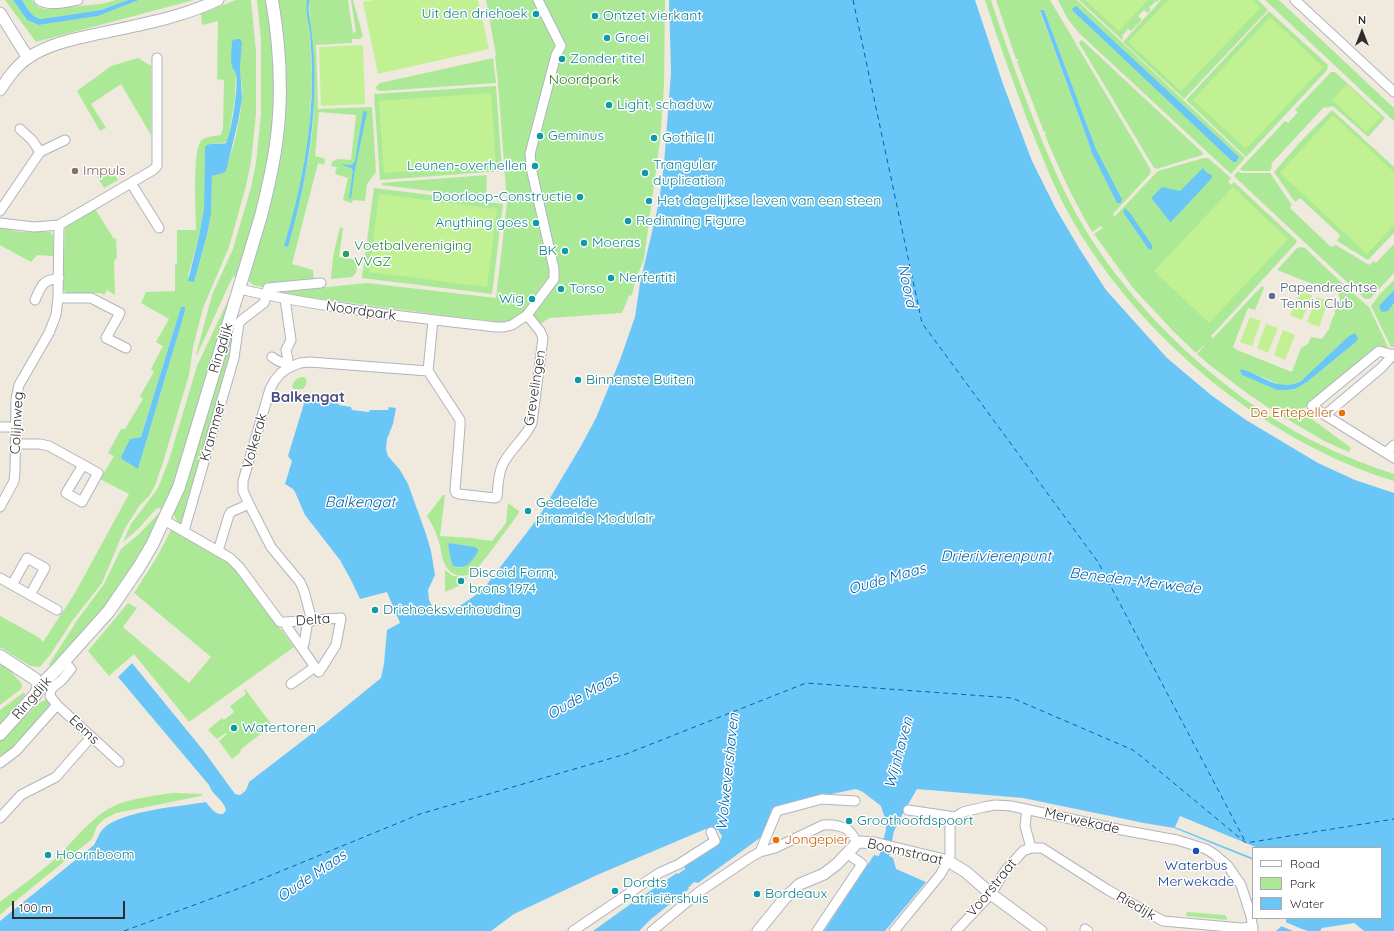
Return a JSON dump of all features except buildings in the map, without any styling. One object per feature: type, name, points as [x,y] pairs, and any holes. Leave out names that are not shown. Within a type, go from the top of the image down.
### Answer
[{"type":"main road","name":"Ringdijk","points":[[0,734],[35,695],[40,686],[64,662],[109,610],[123,591],[139,568],[179,487],[267,193],[276,143],[280,94],[278,52],[272,0]]},
{"type":"main road","points":[[0,656],[35,679],[40,686]]},
{"type":"street","points":[[40,0],[41,2],[48,3],[78,0]]},
{"type":"street","points":[[0,90],[14,70],[28,58],[44,49],[72,40],[167,18],[194,10],[218,0]]},
{"type":"street","name":"Noordpark","points":[[239,289],[285,299],[334,307],[495,327],[512,325],[527,315],[554,279],[554,269],[532,172],[530,154],[556,55],[562,46],[538,0]]},
{"type":"street","points":[[1295,0],[1394,92]]},
{"type":"street","points":[[0,13],[28,58]]},
{"type":"street","points":[[0,223],[34,227],[58,225],[153,170],[157,166],[157,58]]},
{"type":"street","points":[[20,129],[32,140],[40,152]]},
{"type":"street","points":[[0,211],[40,152],[65,140]]},
{"type":"street","points":[[131,183],[159,228]]},
{"type":"street","name":"Colijnweg","points":[[0,507],[14,481],[16,399],[20,385],[50,333],[56,315],[59,278],[58,225]]},
{"type":"street","points":[[34,300],[44,282],[49,279],[59,278]]},
{"type":"street","points":[[266,295],[268,288],[321,283]]},
{"type":"street","name":"Krammer","points":[[184,531],[234,358],[239,323],[264,303],[266,295]]},
{"type":"street","points":[[58,298],[91,298],[120,314],[106,338],[126,348]]},
{"type":"street","points":[[272,357],[279,363],[286,363],[288,360],[286,350],[291,340],[285,299]]},
{"type":"street","name":"Grevelingen","points":[[428,370],[460,420],[454,490],[459,494],[497,497],[500,471],[503,464],[526,434],[532,423],[543,338],[540,331],[527,315]]},
{"type":"street","points":[[428,370],[433,320]]},
{"type":"street","points":[[1394,355],[1378,351],[1312,406],[1390,456],[1394,445]]},
{"type":"street","points":[[1325,415],[1381,368],[1394,355]]},
{"type":"street","name":"Volkerak","points":[[309,623],[304,591],[300,582],[273,549],[243,491],[243,481],[270,389],[280,373],[293,365],[310,362],[428,370]]},
{"type":"street","points":[[0,427],[15,427]]},
{"type":"street","points":[[16,444],[40,444],[49,446],[83,465]]},
{"type":"street","points":[[218,551],[229,515],[231,512],[249,504]]},
{"type":"street","points":[[164,520],[230,558],[240,568],[280,622],[286,622],[287,627],[315,667]]},
{"type":"street","points":[[12,585],[27,558],[39,564],[44,568],[30,595]]},
{"type":"street","points":[[0,578],[57,610]]},
{"type":"street","name":"Delta","points":[[286,622],[309,623],[341,618],[336,645],[319,672],[315,667],[291,684]]},
{"type":"street","points":[[301,647],[304,644],[309,623]]},
{"type":"street","name":"Ringdijk","points":[[50,696],[51,689],[62,680],[71,669],[64,662]]},
{"type":"street","name":"Eems","points":[[50,696],[57,705],[119,762]]},
{"type":"street","points":[[0,763],[16,751],[57,705]]},
{"type":"street","points":[[0,818],[21,794],[56,777],[91,737]]},
{"type":"street","points":[[760,852],[777,811],[822,799],[855,801]]},
{"type":"street","name":"Merwekade","points":[[955,817],[968,810],[995,805],[1027,809],[1122,830],[1177,840],[1206,849],[1228,866],[1241,885],[1251,916],[1253,929]]},
{"type":"street","points":[[1027,809],[1025,826],[1030,846]]},
{"type":"street","points":[[894,931],[940,875],[948,861],[950,856],[950,825],[955,817],[908,810]]},
{"type":"street","points":[[652,931],[699,892],[760,852],[775,848],[827,824],[847,829],[851,832],[857,843],[837,864],[824,874],[800,884],[785,898],[758,931]]},
{"type":"street","points":[[573,931],[659,873],[679,864],[715,842],[711,832]]},
{"type":"street","name":"Boomstraat","points":[[857,843],[867,842],[948,861],[966,872],[991,894],[1041,931]]},
{"type":"street","name":"Voorstraat","points":[[956,931],[991,894],[1005,871],[1023,851],[1030,846]]},
{"type":"street","name":"Riedijk","points":[[1030,846],[1042,848],[1108,890],[1163,921],[1253,929]]},
{"type":"street","points":[[817,931],[862,864],[847,853]]},
{"type":"green space","points":[[5,0],[13,0],[27,20],[39,25],[98,16],[139,0],[194,0],[36,42]]},
{"type":"green space","points":[[22,0],[32,0],[39,7],[49,9],[101,4],[116,0],[128,0],[101,10],[41,19],[32,14]]},
{"type":"green space","points":[[236,0],[251,0],[256,52],[256,114],[251,162],[246,186],[229,247],[203,308],[193,347],[189,375],[155,486],[125,528],[102,583],[73,620],[50,655],[40,667],[30,666],[0,647],[0,616],[40,638],[43,642],[75,593],[129,494],[100,479],[114,456],[108,453],[121,429],[125,429],[143,399],[140,396],[154,372],[151,369],[163,346],[156,342],[169,319],[141,303],[146,292],[175,291],[177,230],[196,230],[195,170],[198,147],[203,139],[221,135],[223,127],[224,80],[217,79],[218,21],[202,25],[201,14]],"holes":[[[242,43],[240,57],[242,99],[238,127],[227,166],[223,173],[212,176],[211,214],[207,235],[194,282],[188,276],[199,236],[204,208],[205,149],[213,143],[221,144],[228,141],[235,98],[236,74],[232,67]],[[181,307],[185,307],[185,311],[138,469],[130,439],[141,437]]]},
{"type":"green space","points":[[257,0],[268,0],[274,57],[276,102],[266,173],[238,277],[235,276],[232,278],[196,355],[212,295],[233,249],[251,187],[256,163],[261,114],[261,40]]},
{"type":"green space","points":[[278,0],[307,0],[312,76],[306,159],[296,208],[285,246],[287,247],[304,183],[312,134],[314,78],[313,46],[309,9],[310,0],[348,0],[353,33],[356,32],[351,0],[353,0],[363,36],[360,39],[352,39],[352,43],[316,45],[318,109],[372,107],[376,172],[367,184],[365,201],[353,200],[352,203],[343,200],[348,178],[335,174],[337,167],[331,166],[332,162],[337,159],[351,160],[356,115],[319,112],[315,156],[325,160],[324,165],[318,163],[292,264],[313,270],[314,280],[277,283],[262,287],[253,285],[245,279],[276,175],[283,56]]},
{"type":"green space","points":[[373,0],[478,0],[489,49],[378,74],[363,2]]},
{"type":"green space","name":"Noordpark","points":[[486,0],[665,0],[664,86],[660,140],[644,259],[635,282],[632,295],[629,296],[622,313],[549,318],[539,325],[534,320],[494,324],[494,322],[298,296],[278,292],[367,283],[496,298],[507,203],[496,55]]},
{"type":"green space","points":[[985,0],[991,0],[1028,105],[1059,180],[1082,224],[1103,256],[1127,288],[1154,319],[1183,348],[1246,400],[1279,422],[1313,441],[1353,459],[1394,474],[1394,481],[1344,462],[1295,438],[1248,409],[1204,375],[1163,337],[1125,296],[1093,252],[1060,197],[1028,122]]},
{"type":"green space","points":[[996,0],[1050,0],[1151,170],[1150,174],[1113,214],[1114,217],[1158,171],[1208,158],[1231,178],[1228,181],[1231,185],[1234,182],[1296,240],[1297,242],[1211,336],[1212,338],[1262,286],[1264,288],[1255,310],[1248,308],[1233,347],[1237,350],[1292,372],[1301,348],[1308,344],[1311,337],[1322,339],[1329,329],[1335,314],[1335,308],[1338,306],[1340,298],[1338,293],[1347,288],[1369,307],[1388,347],[1376,349],[1301,411],[1351,448],[1349,452],[1324,441],[1272,410],[1211,366],[1197,354],[1205,345],[1196,353],[1133,288],[1094,234],[1103,228],[1101,226],[1092,232],[1073,197],[1045,135],[1045,131],[1044,132],[1017,62],[1018,59],[1016,59]],"holes":[[[1043,9],[1096,149],[1122,199],[1121,203],[1091,151],[1040,11]],[[1356,342],[1307,382],[1295,389],[1277,390],[1242,375],[1242,369],[1281,385],[1294,385]]]},
{"type":"green space","points":[[1058,0],[1077,0],[1245,158],[1231,174],[1079,33],[1067,18]]},
{"type":"green space","points":[[1079,0],[1159,0],[1149,8],[1151,9],[1148,13],[1144,10],[1138,16],[1142,20],[1131,31],[1128,29],[1122,36],[1122,40]]},
{"type":"green space","points":[[1085,0],[1148,0],[1119,31]]},
{"type":"green space","points":[[1161,0],[1258,0],[1268,10],[1184,99],[1123,42]]},
{"type":"green space","points":[[1168,0],[1252,0],[1260,8],[1181,91],[1128,42]]},
{"type":"green space","points":[[1265,0],[1279,0],[1394,108],[1394,121]]},
{"type":"green space","points":[[1269,11],[1328,65],[1327,70],[1246,157],[1186,100]]},
{"type":"green space","points":[[1270,17],[1323,67],[1246,149],[1193,100]]},
{"type":"green space","points":[[1082,40],[1203,153],[1202,155],[1157,169],[1154,168],[1079,43]]},
{"type":"green space","points":[[363,45],[365,104],[321,106],[319,47]]},
{"type":"green space","points":[[138,58],[151,66],[151,135],[121,84],[91,104],[106,128],[100,131],[77,91],[111,66]]},
{"type":"green space","points":[[493,58],[496,83],[381,91],[377,90],[376,87],[380,83]]},
{"type":"green space","points":[[1331,72],[1335,72],[1385,118],[1368,137],[1333,106],[1326,108],[1324,107],[1271,164],[1272,166],[1270,171],[1242,171],[1240,169],[1285,121],[1288,123],[1298,112],[1295,110]]},
{"type":"green space","points":[[1347,84],[1381,117],[1366,132],[1332,100]]},
{"type":"green space","points":[[496,86],[502,171],[380,180],[374,94]]},
{"type":"green space","points":[[491,93],[496,165],[384,173],[379,101]]},
{"type":"green space","points":[[1332,110],[1394,167],[1394,233],[1368,260],[1337,241],[1340,235],[1300,198],[1295,202],[1274,172],[1302,140]]},
{"type":"green space","points":[[1333,115],[1394,172],[1394,225],[1367,254],[1280,173]]},
{"type":"green space","points":[[111,168],[118,180],[104,188],[97,176]]},
{"type":"green space","points":[[1238,171],[1241,173],[1270,173],[1292,205],[1290,208],[1331,247],[1336,245],[1369,265],[1374,261],[1376,263],[1394,244],[1394,273],[1370,299],[1365,299],[1234,176]]},
{"type":"green space","points":[[487,175],[486,198],[382,185],[381,183]]},
{"type":"green space","points":[[1233,187],[1288,239],[1209,323],[1154,271]]},
{"type":"green space","points":[[374,188],[503,204],[492,294],[362,278]]},
{"type":"green space","points":[[379,194],[497,209],[487,287],[369,272]]},
{"type":"green space","points":[[95,209],[114,239],[116,238],[117,258],[114,261],[115,295],[107,290],[104,295],[101,293],[66,293],[63,289],[65,228]]},
{"type":"green space","points":[[340,227],[343,228],[339,257],[358,260],[356,273],[352,277],[331,279],[333,257]]},
{"type":"green space","points":[[0,228],[21,232],[50,232],[53,236],[53,256],[37,255],[31,262],[0,245]]},
{"type":"green space","points":[[1300,247],[1305,248],[1345,286],[1333,292],[1277,270],[1296,249]]},
{"type":"green space","points":[[1394,280],[1394,290],[1379,308],[1391,307],[1394,303],[1394,347],[1391,347],[1371,306],[1379,295]]},
{"type":"green space","points":[[1300,291],[1312,295],[1302,320],[1290,315]]},
{"type":"green space","points":[[231,294],[192,429],[165,509],[156,509],[138,529],[123,542],[131,524],[158,488],[169,460],[197,366]]},
{"type":"green space","points":[[1317,297],[1328,301],[1319,327],[1307,322]]},
{"type":"green space","points":[[238,310],[231,362],[181,526],[172,513],[180,498],[200,439]]},
{"type":"green space","points":[[1250,317],[1261,321],[1252,346],[1240,342]]},
{"type":"green space","points":[[1266,324],[1278,328],[1268,353],[1257,348]]},
{"type":"green space","points":[[1283,330],[1295,335],[1285,360],[1274,355]]},
{"type":"green space","points":[[304,377],[306,383],[303,389],[294,389],[292,387],[296,379]]},
{"type":"green space","points":[[443,495],[445,495],[440,536],[492,541],[506,523],[508,503],[519,511],[474,572],[463,576],[456,575],[447,568],[436,533],[427,516]],"holes":[[[448,544],[468,546],[478,549],[460,568],[453,566]]]},
{"type":"green space","points":[[160,512],[163,513],[139,558],[110,601],[56,664],[54,663],[50,667],[49,664],[78,619],[104,584],[121,549],[139,534]]},
{"type":"green space","points":[[172,528],[230,562],[294,647],[189,722],[134,654],[109,676],[88,651],[128,603],[137,608],[123,627],[189,683],[211,657],[134,593],[157,557]]},
{"type":"green space","points":[[445,570],[453,576],[467,579],[461,585],[445,592]]},
{"type":"green space","points":[[0,663],[7,667],[22,684],[21,689],[0,705]]},
{"type":"green space","points":[[245,689],[272,725],[240,750],[241,752],[232,759],[219,741],[227,734],[226,733],[217,739],[208,730],[222,718],[224,720],[234,712],[230,706],[246,694]]},
{"type":"green space","points":[[25,693],[25,695],[0,725],[0,710]]},
{"type":"green space","points":[[47,699],[49,701],[49,706],[7,754],[0,757],[0,741],[39,703]]},
{"type":"green space","points":[[173,793],[203,794],[201,796],[116,813],[104,819],[97,826],[92,839],[0,915],[0,902],[55,859],[90,823],[106,811],[114,806],[128,801]]},
{"type":"green space","points":[[1187,912],[1225,915],[1227,920],[1186,916]]},
{"type":"water","points":[[13,0],[22,0],[32,14],[41,19],[101,10],[128,0],[139,0],[98,16],[39,25],[27,20]]},
{"type":"water","points":[[307,0],[310,0],[309,12],[314,57],[314,106],[305,176],[288,247],[284,246],[296,204],[308,141],[310,119],[312,65],[310,33],[306,8]]},
{"type":"water","points":[[669,0],[975,0],[1003,84],[1032,161],[1056,209],[1106,290],[1167,358],[1211,395],[1246,420],[1318,463],[1355,480],[1394,493],[1394,931],[1364,931],[1354,923],[1322,928],[1320,931],[1276,931],[1286,922],[1286,919],[1382,919],[1382,847],[1252,847],[1252,860],[1174,828],[1023,798],[917,789],[894,831],[889,856],[893,858],[896,869],[926,882],[885,931],[824,931],[874,855],[879,856],[886,830],[886,822],[881,806],[863,792],[856,789],[792,802],[773,808],[764,835],[698,883],[694,882],[688,888],[689,889],[651,919],[639,931],[593,931],[632,903],[677,873],[678,874],[685,869],[685,866],[720,841],[722,836],[718,830],[708,828],[597,875],[514,914],[491,931],[0,931],[0,921],[94,845],[103,829],[111,823],[152,810],[206,802],[213,811],[220,814],[223,814],[226,810],[223,803],[209,785],[118,677],[132,663],[203,750],[235,794],[240,795],[245,791],[249,782],[381,678],[384,664],[387,630],[400,623],[387,592],[360,599],[340,560],[305,515],[293,489],[285,484],[292,461],[288,456],[306,397],[337,401],[339,405],[351,407],[352,410],[369,412],[370,410],[388,410],[389,407],[396,408],[393,424],[387,439],[386,449],[388,456],[400,470],[408,484],[431,551],[435,575],[428,590],[429,600],[435,612],[448,611],[461,605],[484,588],[538,518],[581,446],[596,418],[620,360],[635,317],[640,283],[659,202],[664,164],[671,73]]},
{"type":"water","points":[[1076,6],[1239,157],[1236,162],[1233,162],[1074,12],[1072,9]]},
{"type":"water","points":[[1040,10],[1044,10],[1096,149],[1122,199],[1121,203],[1117,203],[1091,151]]},
{"type":"water","points":[[240,39],[242,43],[240,66],[242,99],[238,122],[226,171],[212,176],[211,214],[207,235],[194,282],[188,281],[204,208],[205,147],[210,144],[226,143],[232,120],[237,80],[236,74],[232,67],[231,54],[232,41]]},
{"type":"water","points":[[363,112],[367,112],[351,198],[349,199],[353,170],[340,164],[352,165],[355,161]]},
{"type":"water","points":[[1203,168],[1207,173],[1212,175],[1212,178],[1170,222],[1152,197],[1162,187],[1180,191]]},
{"type":"water","points":[[1125,208],[1152,245],[1152,249],[1150,250],[1147,247],[1123,212]]},
{"type":"water","points":[[1394,290],[1394,303],[1388,311],[1382,312],[1379,306]]},
{"type":"water","points":[[181,307],[185,307],[185,311],[138,469],[121,457],[130,439],[141,437]]},
{"type":"water","points":[[1355,333],[1358,338],[1356,342],[1307,382],[1295,389],[1277,390],[1242,375],[1240,371],[1242,369],[1279,384],[1294,384],[1301,381],[1349,336]]},
{"type":"water","points":[[450,543],[475,547],[478,549],[478,552],[471,562],[465,566],[453,566],[448,544]]},
{"type":"pier","points":[[1180,816],[1256,847],[1252,847],[1252,858],[1175,827]]},
{"type":"pier","points":[[1283,921],[1308,931],[1293,931],[1281,926]]},
{"type":"ferry route","points":[[853,0],[922,323],[1098,562],[1246,843]]},
{"type":"ferry route","points":[[124,931],[240,888],[420,814],[626,754],[806,683],[1012,698],[1133,750],[1246,843],[1394,819]]},
{"type":"place","name":"Uit den driehoek","points":[[536,14]]},
{"type":"place","name":"Ontzet vierkant","points":[[595,16]]},
{"type":"place","name":"Groei","points":[[607,38]]},
{"type":"place","name":"Zonder titel","points":[[562,59]]},
{"type":"place","name":"Light, schaduw","points":[[609,105]]},
{"type":"place","name":"Geminus","points":[[540,136]]},
{"type":"place","name":"Gothic II","points":[[654,138]]},
{"type":"place","name":"Leunen-overhellen","points":[[535,166]]},
{"type":"place","name":"Impuls","points":[[75,171]]},
{"type":"place","name":"Trangular duplication","points":[[645,173]]},
{"type":"place","name":"Doorloop-Constructie","points":[[580,197]]},
{"type":"place","name":"Het dagelijkse leven van een steen","points":[[649,201]]},
{"type":"place","name":"Redinning Figure","points":[[628,221]]},
{"type":"place","name":"Anything goes","points":[[536,223]]},
{"type":"place","name":"Moeras","points":[[584,243]]},
{"type":"place","name":"BK","points":[[565,251]]},
{"type":"place","name":"Voetbalvereniging VVGZ","points":[[346,254]]},
{"type":"place","name":"Nerfertiti","points":[[611,278]]},
{"type":"place","name":"Torso","points":[[561,289]]},
{"type":"place","name":"Papendrechtse Tennis Club","points":[[1272,296]]},
{"type":"place","name":"Wig","points":[[532,299]]},
{"type":"place","name":"Binnenste Buiten","points":[[578,380]]},
{"type":"place","name":"De Ertepeller","points":[[1342,413]]},
{"type":"place","name":"Gedeelde piramide Modulair","points":[[528,511]]},
{"type":"place","name":"Discoid Form, brons 1974","points":[[461,581]]},
{"type":"place","name":"Driehoeksverhouding","points":[[375,610]]},
{"type":"place","name":"Watertoren","points":[[234,728]]},
{"type":"place","name":"Groothoofdspoort","points":[[849,821]]},
{"type":"place","name":"Jongepier","points":[[776,840]]},
{"type":"place","name":"Waterbus Merwekade","points":[[1196,851]]},
{"type":"place","name":"Hoornboom","points":[[48,855]]},
{"type":"place","name":"Dordts Patriciërshuis","points":[[615,891]]},
{"type":"place","name":"Bordeaux","points":[[757,894]]},
{"type":"district","name":"Balkengat","points":[[308,397]]},
{"type":"water label","name":"Noord","points":[[907,286]]},
{"type":"water label","name":"Drierivierenpunt","points":[[996,556]]},
{"type":"water label","name":"Oude Maas","points":[[887,579]]},
{"type":"water label","name":"Beneden-Merwede","points":[[1135,581]]},
{"type":"water label","name":"Oude Maas","points":[[583,696]]},
{"type":"water label","name":"Wijnhaven","points":[[899,753]]},
{"type":"water label","name":"Wolwevershaven","points":[[728,772]]},
{"type":"water label","name":"Oude Maas","points":[[312,876]]}]
